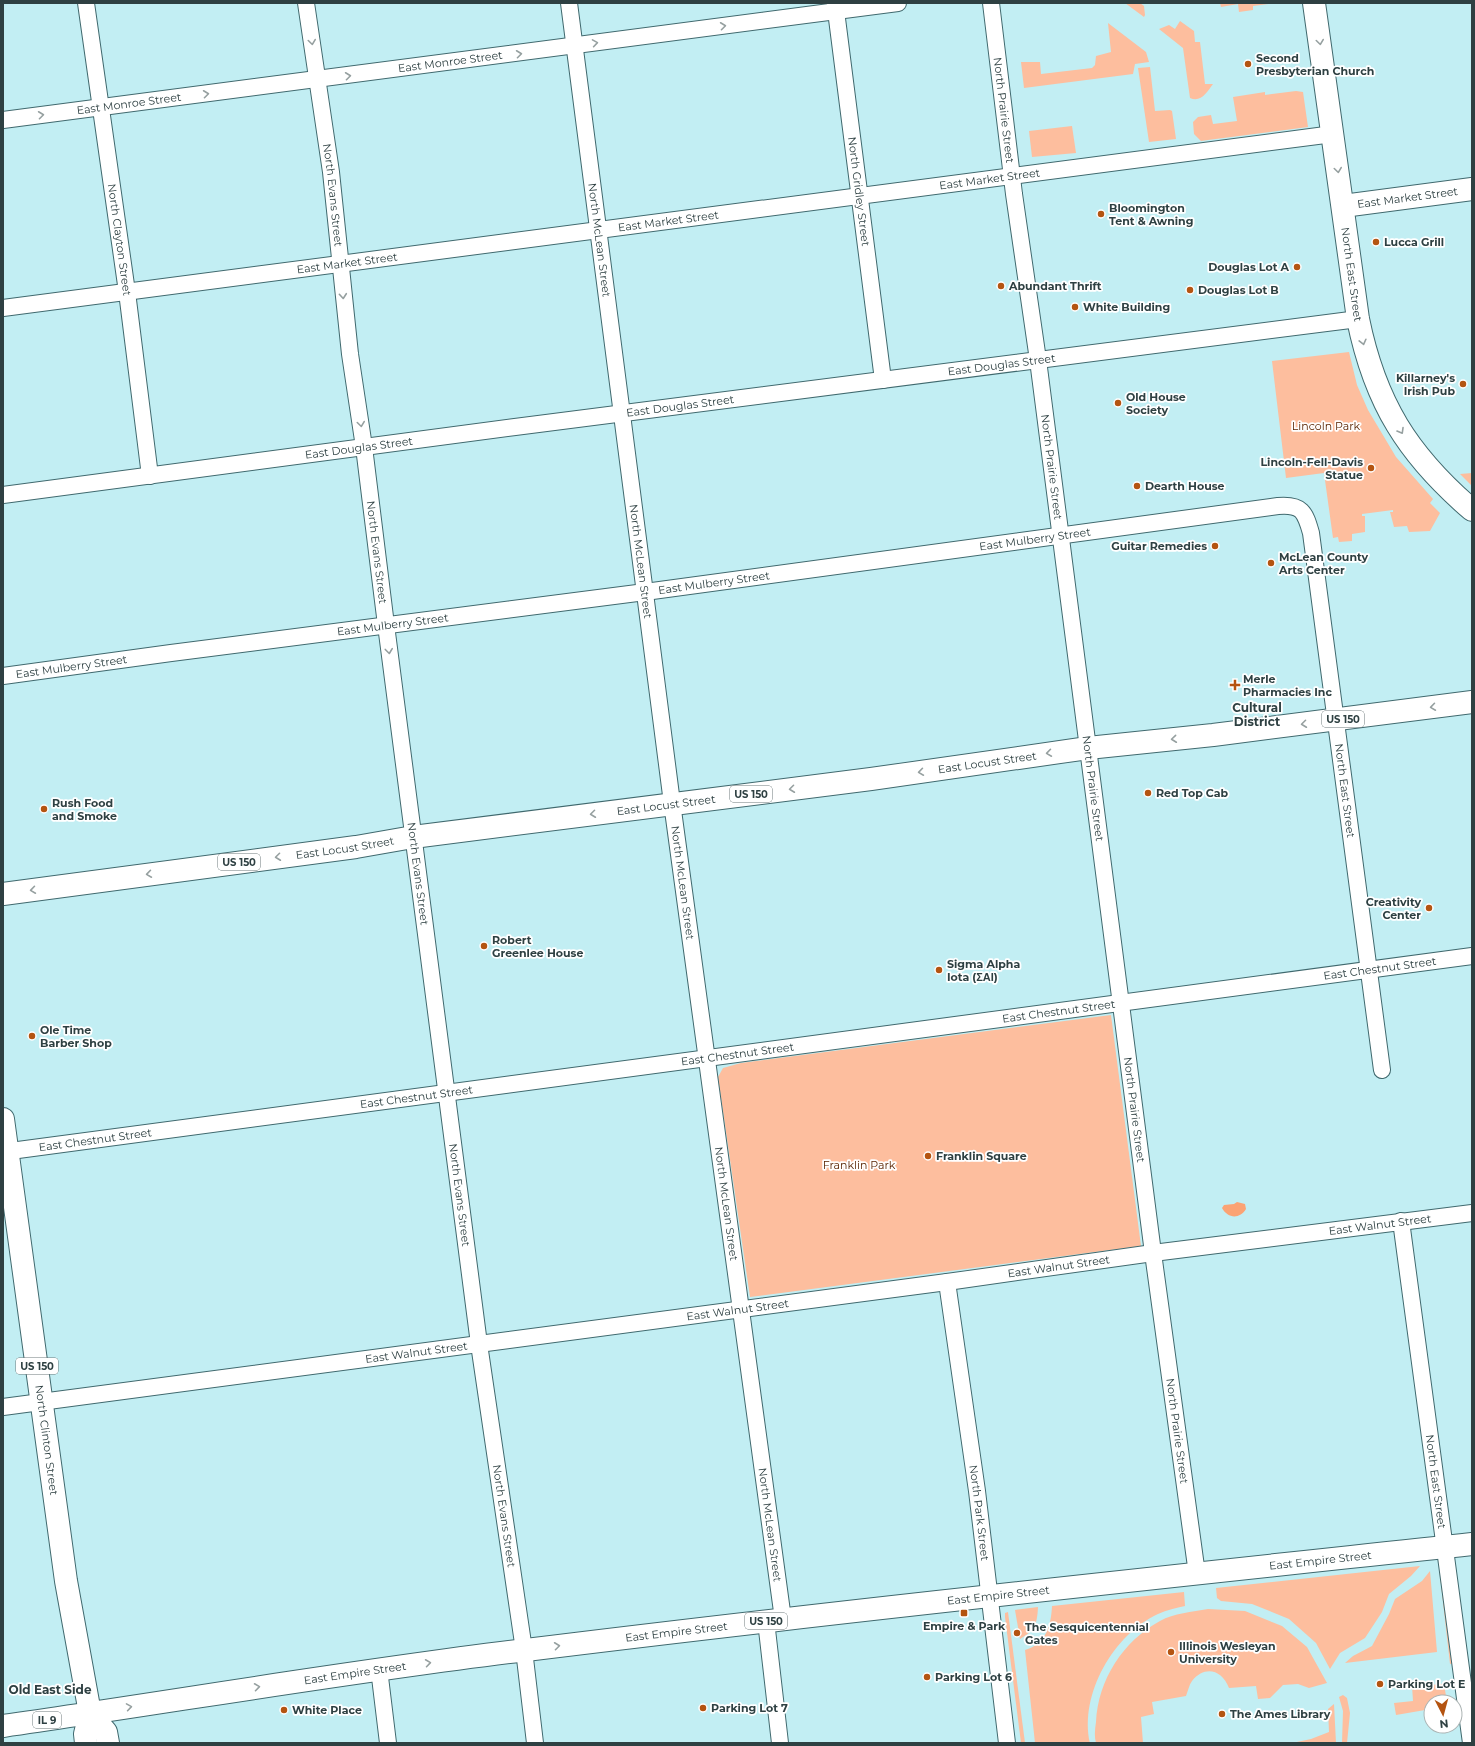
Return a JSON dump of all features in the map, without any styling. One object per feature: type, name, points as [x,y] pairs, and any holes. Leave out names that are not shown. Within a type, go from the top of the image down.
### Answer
[{"type":"main road","name":"North East Street","points":[[1314,3],[1358,319],[1369,365],[1388,412],[1405,440],[1427,467],[1472,510]]},
{"type":"main road","name":"East Market Street","points":[[1343,206],[1472,189]]},
{"type":"main road","name":"East Locust Street","points":[[3,894],[356,847],[413,837],[871,779],[1088,748],[1337,720],[1472,702]]},
{"type":"main road","name":"North Clinton Street","points":[[3,1119],[5,1151],[42,1402],[66,1581],[90,1713]]},
{"type":"main road","name":"East Empire Street","points":[[3,1726],[524,1650],[775,1620],[1472,1544]]},
{"type":"main road","points":[[86,1743],[85,1734],[90,1713]]},
{"type":"main road","points":[[90,1713],[106,1732],[108,1743]]},
{"type":"street","name":"North Clayton Street","points":[[86,3],[127,292],[150,476]]},
{"type":"street","name":"North Evans Street","points":[[306,3],[331,172],[349,346],[364,448],[479,1344],[524,1650],[535,1743]]},
{"type":"street","name":"North McLean Street","points":[[569,3],[672,803],[742,1310],[775,1620],[780,1743]]},
{"type":"street","name":"East Monroe Street","points":[[3,120],[574,47],[836,7],[898,3]]},
{"type":"street","name":"North Prairie Street","points":[[991,3],[1023,261],[1038,360],[1121,1003],[1197,1574]]},
{"type":"street","name":"North Gridley Street","points":[[836,7],[883,380]]},
{"type":"street","name":"East Market Street","points":[[3,308],[1333,134]]},
{"type":"street","name":"East Douglas Street","points":[[3,495],[1358,319]]},
{"type":"street","name":"East Mulberry Street","points":[[3,676],[646,592],[1278,506],[1296,507],[1304,512]]},
{"type":"street","name":"North East Street","points":[[1304,512],[1311,533],[1337,720],[1382,1070]]},
{"type":"street","name":"East Chestnut Street","points":[[5,1151],[1472,956]]},
{"type":"street","name":"East Walnut Street","points":[[3,1407],[742,1310],[1154,1253],[1472,1213]]},
{"type":"street","name":"North East Street","points":[[1401,1221],[1471,1743]]},
{"type":"street","name":"North Park Street","points":[[947,1282],[990,1596],[1008,1743]]},
{"type":"street","points":[[379,1670],[388,1743]]},
{"type":"green space","points":[[1125,3],[1140,3],[1144,6],[1144,17]]},
{"type":"green space","points":[[1220,3],[1275,3],[1253,6],[1253,10],[1239,12],[1238,4],[1221,7]]},
{"type":"green space","points":[[1180,21],[1194,31],[1195,42],[1200,42],[1205,84],[1213,84],[1201,98],[1197,99],[1190,98],[1183,48],[1159,29],[1169,25],[1175,29]]},
{"type":"green space","points":[[1108,23],[1146,52],[1149,62],[1135,64],[1133,74],[1024,88],[1021,62],[1040,62],[1041,74],[1092,68],[1095,65],[1096,56],[1111,52]]},
{"type":"green space","points":[[1150,67],[1155,111],[1172,111],[1176,139],[1149,142],[1138,68]]},
{"type":"green space","points":[[1296,91],[1303,92],[1308,127],[1201,141],[1194,134],[1193,122],[1198,117],[1211,115],[1213,124],[1237,121],[1233,97],[1265,92],[1265,95]]},
{"type":"green space","points":[[1072,126],[1076,153],[1032,157],[1029,131]]},
{"type":"green space","name":"Lincoln Park","points":[[1349,352],[1357,385],[1368,410],[1396,457],[1433,499],[1430,503],[1440,513],[1430,531],[1409,532],[1407,526],[1394,527],[1390,512],[1393,512],[1393,510],[1362,514],[1362,516],[1365,516],[1365,532],[1352,534],[1352,541],[1339,542],[1338,537],[1333,538],[1324,473],[1286,478],[1272,361]]},
{"type":"green space","points":[[1472,473],[1472,485],[1460,474]]},
{"type":"green space","name":"Franklin Park","points":[[1111,1015],[1141,1246],[750,1297],[718,1077],[723,1068],[741,1063]]},
{"type":"green space","points":[[1420,1566],[1411,1576],[1389,1594],[1382,1612],[1365,1638],[1340,1653],[1330,1669],[1316,1643],[1289,1619],[1252,1604],[1221,1601],[1217,1598],[1216,1588]]},
{"type":"green space","points":[[1443,1566],[1454,1663],[1450,1664],[1439,1567]]},
{"type":"green space","points":[[1430,1571],[1437,1652],[1345,1663],[1353,1656],[1372,1646],[1389,1614],[1395,1599],[1422,1581]]},
{"type":"green space","points":[[1184,1592],[1185,1606],[1158,1614],[1142,1623],[1127,1636],[1114,1651],[1103,1668],[1095,1686],[1090,1705],[1088,1724],[1090,1743],[1035,1743],[1025,1650],[1043,1639],[1049,1627],[1052,1606]]},
{"type":"green space","points":[[1038,1607],[1036,1623],[1029,1633],[1020,1639],[1015,1610]]},
{"type":"green space","points":[[1208,1609],[1245,1611],[1282,1626],[1307,1647],[1327,1683],[1309,1688],[1298,1684],[1283,1685],[1270,1698],[1258,1699],[1256,1686],[1229,1688],[1222,1677],[1208,1671],[1197,1676],[1192,1681],[1186,1696],[1152,1702],[1154,1714],[1141,1717],[1143,1743],[1096,1743],[1095,1727],[1102,1691],[1107,1677],[1124,1651],[1147,1629],[1165,1618],[1177,1614]]},
{"type":"green space","points":[[1008,1612],[1025,1743],[1021,1743],[1005,1617],[1005,1613]]},
{"type":"green space","points":[[1444,1684],[1446,1694],[1423,1694],[1423,1710],[1396,1715],[1394,1703],[1413,1701],[1412,1686]]},
{"type":"green space","points":[[1343,1695],[1347,1698],[1350,1713],[1347,1743],[1342,1743],[1343,1711],[1339,1697]]},
{"type":"green space","points":[[1334,1704],[1336,1743],[1292,1743],[1311,1739],[1329,1732],[1328,1709]]},
{"type":"shaded area","points":[[1237,1202],[1245,1204],[1246,1209],[1241,1215],[1231,1216],[1222,1208],[1224,1205],[1234,1204]]},
{"type":"place","name":"Second Presbyterian Church","points":[[1248,64]]},
{"type":"place","name":"Bloomington Tent & Awning","points":[[1101,214]]},
{"type":"place","name":"Lucca Grill","points":[[1376,242]]},
{"type":"place","name":"Douglas Lot A","points":[[1297,267]]},
{"type":"place","name":"Abundant Thrift","points":[[1001,286]]},
{"type":"place","name":"Douglas Lot B","points":[[1190,290]]},
{"type":"place","name":"White Building","points":[[1075,307]]},
{"type":"place","name":"Killarney's Irish Pub","points":[[1463,384]]},
{"type":"place","name":"Old House Society","points":[[1118,403]]},
{"type":"place","name":"Lincoln-Fell-Davis Statue","points":[[1371,468]]},
{"type":"place","name":"Dearth House","points":[[1137,486]]},
{"type":"place","name":"Guitar Remedies","points":[[1215,546]]},
{"type":"place","name":"McLean County Arts Center","points":[[1271,563]]},
{"type":"place","name":"Merle Pharmacies Inc","points":[[1235,685]]},
{"type":"place","name":"Red Top Cab","points":[[1148,793]]},
{"type":"place","name":"Rush Food and Smoke","points":[[44,809]]},
{"type":"place","name":"Creativity Center","points":[[1429,908]]},
{"type":"place","name":"Robert Greenlee House","points":[[484,946]]},
{"type":"place","name":"Sigma Alpha Iota (ΣΑΙ)","points":[[939,970]]},
{"type":"place","name":"Ole Time Barber Shop","points":[[32,1036]]},
{"type":"place","name":"Franklin Square","points":[[928,1156]]},
{"type":"place","name":"Empire & Park","points":[[964,1613]]},
{"type":"place","name":"The Sesquicentennial Gates","points":[[1017,1633]]},
{"type":"place","name":"Illinois Wesleyan University","points":[[1171,1652]]},
{"type":"place","name":"Parking Lot 6","points":[[927,1677]]},
{"type":"place","name":"Parking Lot E","points":[[1380,1684]]},
{"type":"place","name":"Parking Lot 7","points":[[703,1708]]},
{"type":"place","name":"White Place","points":[[284,1710]]},
{"type":"place","name":"The Ames Library","points":[[1222,1714]]},
{"type":"district","name":"Cultural District","points":[[1257,715]]},
{"type":"district","name":"Old East Side","points":[[50,1690]]}]
